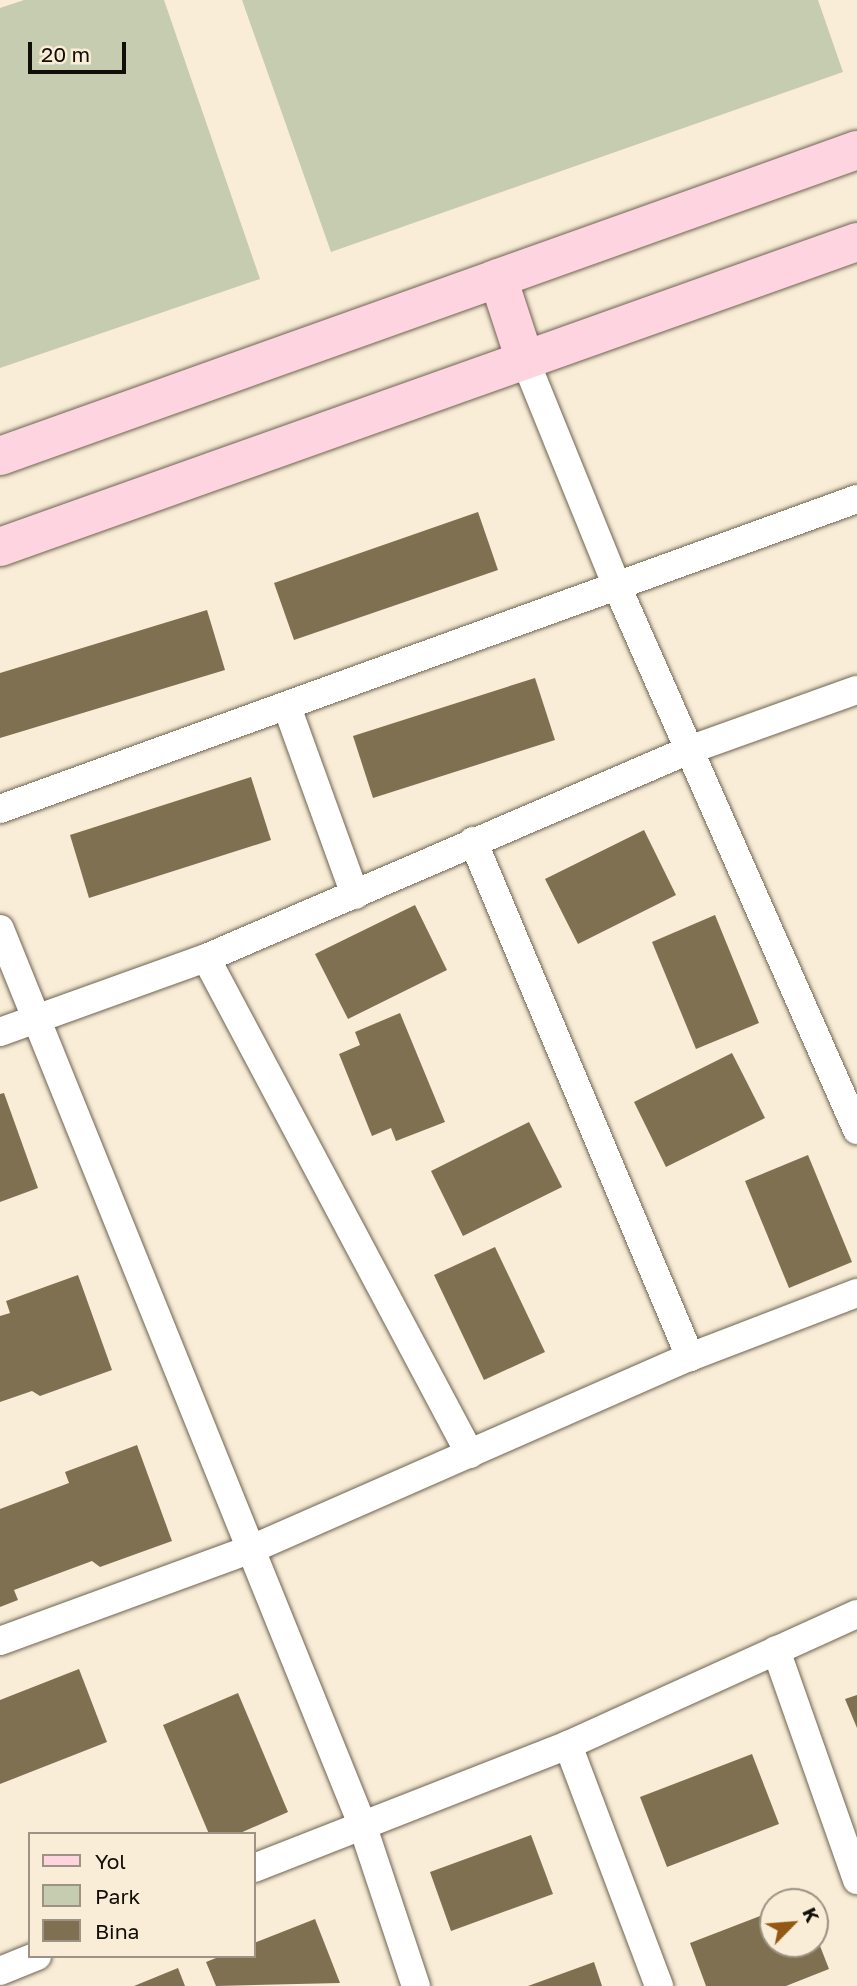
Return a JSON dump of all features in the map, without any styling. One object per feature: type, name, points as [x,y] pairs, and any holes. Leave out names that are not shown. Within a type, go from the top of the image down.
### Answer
[{"type":"main road","points":[[0,456],[857,150]]},
{"type":"main road","points":[[0,547],[857,242]]},
{"type":"main road","points":[[498,278],[525,360]]},
{"type":"street","points":[[525,360],[616,584],[857,1130]]},
{"type":"street","points":[[0,809],[857,499]]},
{"type":"street","points":[[0,1032],[36,1016],[206,958],[689,750],[857,690]]},
{"type":"street","points":[[287,707],[355,895]]},
{"type":"street","points":[[473,841],[690,1357]]},
{"type":"street","points":[[0,929],[254,1548],[362,1824],[416,1986]]},
{"type":"street","points":[[206,958],[470,1454]]},
{"type":"street","points":[[0,1641],[254,1548],[690,1357],[857,1293]]},
{"type":"street","points":[[256,1867],[568,1745],[857,1614]]},
{"type":"street","points":[[776,1650],[857,1880]]},
{"type":"street","points":[[568,1745],[659,1986]]},
{"type":"street","points":[[3,1972],[33,1958]]},
{"type":"green space","points":[[24,0],[164,0],[260,279],[0,368],[0,8]]},
{"type":"green space","points":[[242,0],[818,0],[843,72],[331,252]]},
{"type":"building","points":[[478,512],[498,570],[294,640],[274,583]]},
{"type":"building","points":[[207,610],[225,670],[0,738],[0,673]]},
{"type":"building","points":[[535,678],[555,740],[373,798],[353,736]]},
{"type":"building","points":[[251,777],[271,840],[89,898],[70,835]]},
{"type":"building","points":[[644,830],[676,895],[578,944],[545,879]]},
{"type":"building","points":[[415,905],[447,970],[348,1019],[315,954]]},
{"type":"building","points":[[715,915],[759,1023],[696,1049],[652,942]]},
{"type":"building","points":[[400,1013],[445,1122],[396,1141],[391,1128],[372,1136],[339,1054],[360,1045],[355,1032]]},
{"type":"building","points":[[732,1053],[765,1118],[666,1167],[634,1102]]},
{"type":"building","points":[[4,1093],[38,1188],[0,1202],[0,1094]]},
{"type":"building","points":[[529,1122],[562,1187],[463,1236],[431,1171]]},
{"type":"building","points":[[808,1155],[852,1262],[789,1288],[745,1181]]},
{"type":"building","points":[[495,1247],[545,1352],[484,1380],[434,1275]]},
{"type":"building","points":[[78,1275],[112,1370],[40,1396],[32,1391],[0,1402],[0,1316],[10,1313],[6,1301]]},
{"type":"building","points":[[137,1445],[172,1541],[100,1567],[92,1561],[14,1590],[18,1600],[0,1607],[0,1509],[69,1483],[65,1472]]},
{"type":"building","points":[[79,1669],[107,1742],[0,1784],[0,1700]]},
{"type":"building","points":[[238,1693],[288,1812],[243,1832],[208,1832],[163,1725]]},
{"type":"building","points":[[857,1695],[857,1728],[845,1699]]},
{"type":"building","points":[[752,1754],[779,1824],[667,1867],[640,1797]]},
{"type":"building","points":[[531,1835],[553,1894],[451,1931],[430,1872]]},
{"type":"building","points":[[759,1916],[759,1958],[825,1958],[829,1969],[786,1986],[706,1986],[690,1943]]},
{"type":"building","points":[[315,1919],[340,1983],[216,1986],[206,1962],[216,1958],[256,1958],[256,1942]]},
{"type":"building","points":[[594,1962],[602,1986],[528,1986]]},
{"type":"building","points":[[178,1968],[185,1986],[134,1986]]}]
